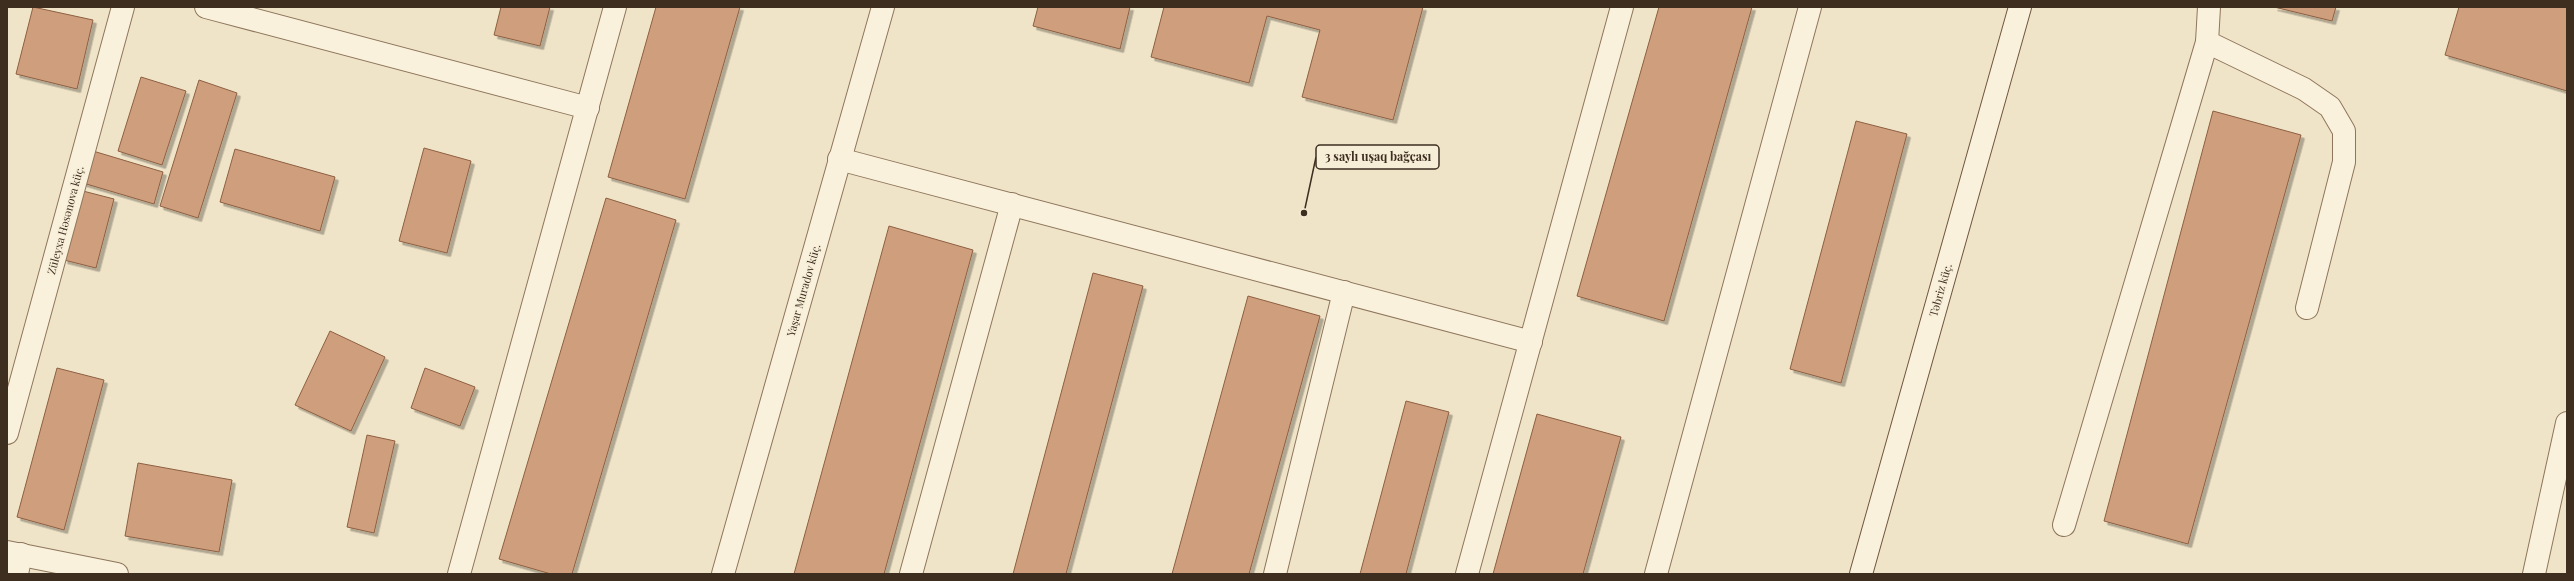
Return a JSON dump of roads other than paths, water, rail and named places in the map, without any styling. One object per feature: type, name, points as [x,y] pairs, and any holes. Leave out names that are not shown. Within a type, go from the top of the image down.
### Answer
[{"type":"street","name":"Züleyxa Həsənova küç.","points":[[7,433],[123,7]]},
{"type":"street","points":[[206,7],[588,108]]},
{"type":"street","points":[[459,574],[615,7]]},
{"type":"street","name":"Yaşar Muradov küç.","points":[[723,574],[883,7]]},
{"type":"street","points":[[1467,574],[1622,7]]},
{"type":"street","points":[[1656,574],[1810,7]]},
{"type":"street","name":"Təbriz küç.","points":[[1860,574],[2020,7]]},
{"type":"street","points":[[2064,525],[2206,42],[2209,7]]},
{"type":"street","points":[[2206,42],[2304,90],[2330,107],[2344,131],[2344,162],[2307,308]]},
{"type":"street","points":[[839,159],[1531,342]]},
{"type":"street","points":[[911,574],[1012,204]]},
{"type":"street","points":[[1275,574],[1344,292]]},
{"type":"street","points":[[2534,574],[2567,424]]},
{"type":"street","points":[[15,560],[117,574]]},
{"type":"place","name":"3 saylı uşaq bağçası","points":[[1304,213]]}]
